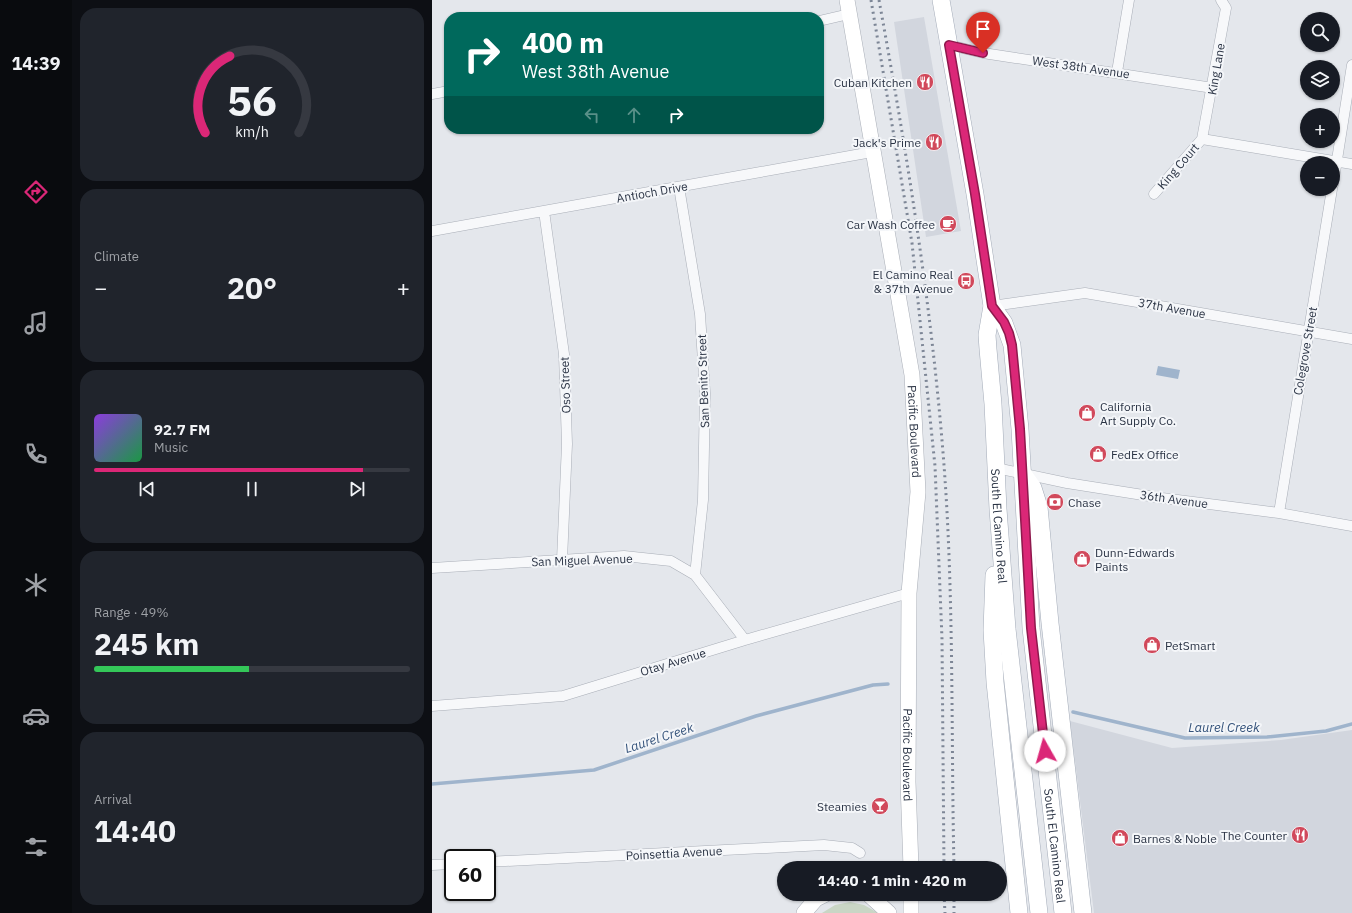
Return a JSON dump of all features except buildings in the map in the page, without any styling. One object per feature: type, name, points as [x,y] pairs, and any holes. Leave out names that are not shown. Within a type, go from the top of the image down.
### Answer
[{"type":"main road","name":"South El Camino Real","points":[[941,0],[975,194],[992,306],[987,335],[1010,666],[1039,913]]},
{"type":"main road","name":"South El Camino Real","points":[[992,306],[1004,322],[1012,345],[1022,474],[1031,628],[1063,913]]},
{"type":"main road","points":[[1022,474],[1033,488],[1039,507],[1050,623],[1083,913]]},
{"type":"main road","points":[[998,509],[992,602],[994,657],[1002,759],[1019,912]]},
{"type":"street","points":[[1117,72],[1129,0]]},
{"type":"street","name":"King Lane","points":[[1202,139],[1213,88],[1226,8],[1221,0]]},
{"type":"street","points":[[824,19],[848,7]]},
{"type":"street","name":"Pacific Boulevard","points":[[848,7],[912,375],[918,492],[909,593],[908,782],[910,861]]},
{"type":"street","name":"West 38th Avenue","points":[[949,45],[983,53],[1117,72],[1213,88]]},
{"type":"street","points":[[1338,156],[1352,64]]},
{"type":"street","points":[[432,94],[444,92]]},
{"type":"street","points":[[1202,139],[1302,156]]},
{"type":"street","name":"King Court","points":[[1154,194],[1202,139]]},
{"type":"street","name":"Antioch Drive","points":[[432,231],[872,152]]},
{"type":"street","points":[[1340,162],[1352,164]]},
{"type":"street","name":"San Benito Street","points":[[679,187],[700,314],[705,393],[703,500],[694,576]]},
{"type":"street","name":"Colegrove Street","points":[[1279,513],[1331,196]]},
{"type":"street","name":"Oso Street","points":[[544,211],[564,354],[567,444],[562,560]]},
{"type":"street","name":"37th Avenue","points":[[992,306],[1085,293],[1309,333],[1352,339]]},
{"type":"street","name":"36th Avenue","points":[[996,468],[1022,474],[1162,498],[1279,513],[1352,526]]},
{"type":"street","name":"San Miguel Avenue","points":[[432,568],[624,556],[671,562],[694,576],[745,640]]},
{"type":"street","name":"Otay Avenue","points":[[432,706],[563,696],[745,640],[909,593]]},
{"type":"street","name":"Poinsettia Avenue","points":[[496,862],[824,845],[852,848],[860,853]]},
{"type":"street","points":[[432,865],[444,864]]},
{"type":"street","points":[[804,913],[815,901]]},
{"type":"street","points":[[876,901],[889,913]]},
{"type":"street","points":[[911,901],[911,913]]},
{"type":"shaded area","points":[[924,17],[961,231],[926,237],[894,22]]},
{"type":"shaded area","points":[[1070,721],[1172,748],[1281,740],[1352,730],[1352,913],[1094,913]]},
{"type":"green space","points":[[850,902],[864,905],[878,913],[822,913],[835,905]]},
{"type":"water","points":[[1158,366],[1180,370],[1178,379],[1156,375]]},
{"type":"waterway","name":"Laurel Creek","points":[[432,784],[594,770],[756,716],[873,685],[888,684]]},
{"type":"waterway","name":"Laurel Creek","points":[[1073,712],[1185,738],[1267,737],[1326,731],[1352,724]]},
{"type":"railway","points":[[871,0],[912,243],[935,466],[942,639],[944,861]]},
{"type":"railway","points":[[879,0],[918,231],[939,406],[947,515],[951,616],[954,861]]},
{"type":"railway","points":[[944,901],[945,913]]},
{"type":"railway","points":[[954,901],[954,913]]},
{"type":"place","name":"Cuban Kitchen","points":[[925,82]]},
{"type":"place","name":"Jack's Prime","points":[[934,142]]},
{"type":"place","name":"Car Wash Coffee","points":[[948,224]]},
{"type":"place","name":"El Camino Real & 37th Avenue","points":[[966,281]]},
{"type":"place","name":"California Art Supply Co.","points":[[1087,413]]},
{"type":"place","name":"FedEx Office","points":[[1098,454]]},
{"type":"place","name":"Chase","points":[[1055,502]]},
{"type":"place","name":"Dunn-Edwards Paints","points":[[1082,559]]},
{"type":"place","name":"PetSmart","points":[[1152,645]]},
{"type":"place","name":"Steamies","points":[[880,806]]},
{"type":"place","name":"The Counter","points":[[1300,835]]},
{"type":"place","name":"Barnes & Noble","points":[[1120,838]]},
{"type":"route","points":[[983,53],[949,45],[975,194],[992,306],[1004,322],[1012,345],[1020,429],[1027,581],[1034,663],[1045,751]]}]
